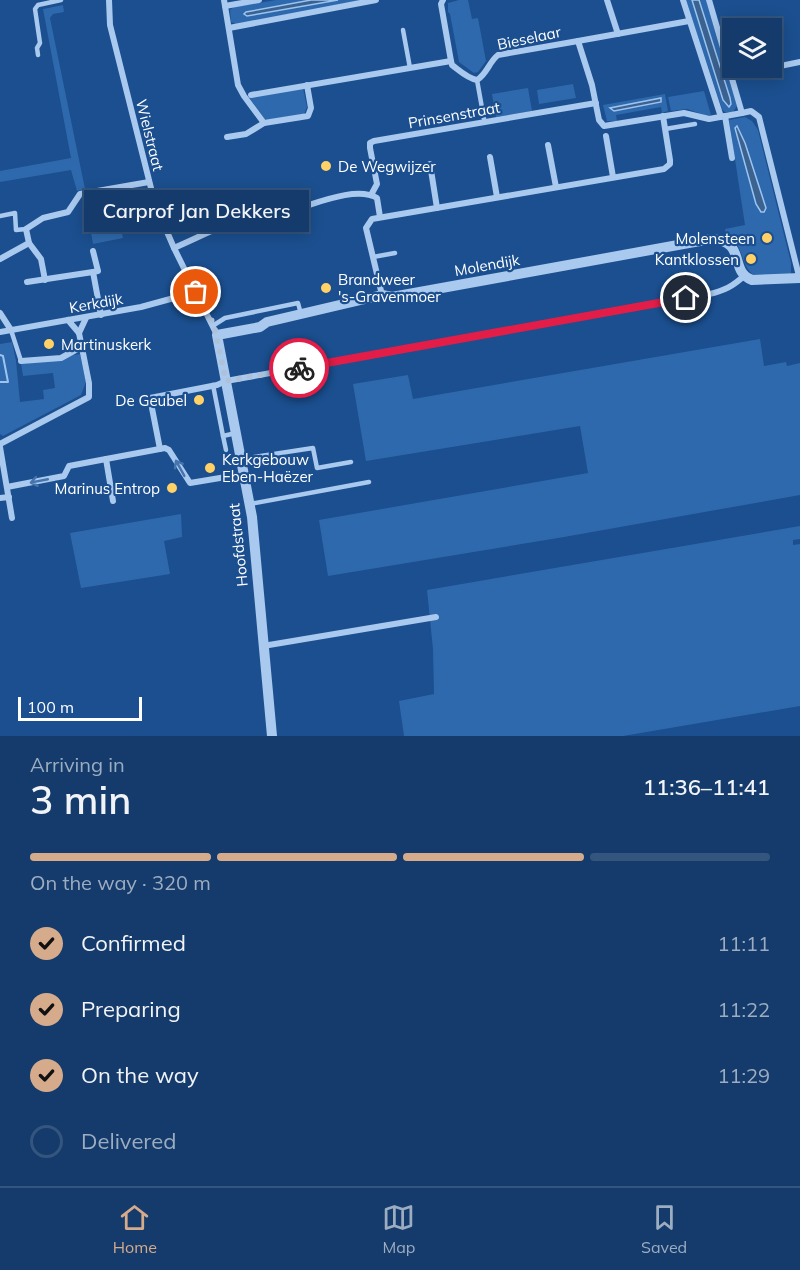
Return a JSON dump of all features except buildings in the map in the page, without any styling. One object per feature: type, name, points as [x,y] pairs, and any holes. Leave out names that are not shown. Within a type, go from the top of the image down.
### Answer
[{"type":"street","name":"Wielstraat","points":[[110,0],[110,25],[155,204],[174,248],[216,330]]},
{"type":"street","points":[[258,0],[224,3],[241,91],[264,123]]},
{"type":"street","points":[[228,28],[376,0]]},
{"type":"street","points":[[443,0],[441,4],[452,65],[471,79],[477,80]]},
{"type":"street","points":[[607,0],[618,34]]},
{"type":"street","points":[[683,0],[723,117],[732,159]]},
{"type":"street","points":[[709,0],[722,45]]},
{"type":"street","points":[[578,40],[689,21]]},
{"type":"street","name":"Bieselaar","points":[[477,80],[482,77],[498,55],[578,40],[599,120],[604,126],[663,116]]},
{"type":"street","points":[[251,95],[451,61]]},
{"type":"street","points":[[782,66],[800,62]]},
{"type":"street","points":[[732,78],[742,113]]},
{"type":"street","points":[[227,137],[246,134],[264,123],[308,116],[311,108],[307,86]]},
{"type":"street","name":"Prinsenstraat","points":[[371,195],[377,184],[370,148],[370,143],[374,141],[596,103]]},
{"type":"street","points":[[160,449],[150,398],[213,386],[226,381],[709,294],[734,285],[744,276],[752,280],[800,279],[759,117],[751,111],[705,119],[684,112],[663,116],[670,160],[668,167],[372,219],[366,228],[382,295]]},
{"type":"street","points":[[606,136],[613,177]]},
{"type":"street","points":[[548,145],[556,187]]},
{"type":"street","points":[[490,157],[497,197]]},
{"type":"street","points":[[430,164],[437,208]]},
{"type":"street","points":[[45,280],[41,258],[29,243],[26,229],[44,218],[68,212],[75,205],[80,194],[149,183]]},
{"type":"street","points":[[174,248],[254,215],[352,195],[371,195],[377,198],[380,217]]},
{"type":"street","name":"Molendijk","points":[[216,330],[260,327],[267,322],[382,295],[392,297],[711,239],[722,239],[733,247],[744,276]]},
{"type":"street","points":[[0,259],[29,243]]},
{"type":"street","points":[[27,282],[98,271],[93,251]]},
{"type":"street","points":[[93,272],[100,315]]},
{"type":"street","name":"Kerkdijk","points":[[0,332],[141,307],[196,292]]},
{"type":"street","points":[[0,313],[11,330]]},
{"type":"street","points":[[79,333],[86,318]]},
{"type":"street","points":[[12,519],[0,446],[89,397],[90,382],[79,333],[68,320]]},
{"type":"street","name":"Hoofdstraat","points":[[216,330],[250,504],[272,736]]},
{"type":"street","points":[[21,362],[61,358],[81,347]]},
{"type":"street","points":[[8,487],[64,476],[69,466],[160,449],[169,450],[190,483],[244,474]]},
{"type":"street","points":[[106,459],[113,501]]},
{"type":"street","points":[[0,498],[9,496]]},
{"type":"street","points":[[263,646],[436,617]]},
{"type":"lane","points":[[38,55],[37,48],[40,43],[35,9],[38,5],[61,0]]},
{"type":"lane","points":[[403,30],[410,68]]},
{"type":"lane","points":[[477,80],[484,119]]},
{"type":"lane","points":[[665,129],[695,124]]},
{"type":"lane","points":[[0,216],[15,213],[16,230],[26,229]]},
{"type":"lane","points":[[373,257],[395,253]]},
{"type":"lane","points":[[11,330],[21,362]]},
{"type":"lane","points":[[213,386],[226,450]]},
{"type":"lane","points":[[223,436],[236,434]]},
{"type":"lane","points":[[241,459],[313,448],[317,468],[351,462]]},
{"type":"lane","points":[[250,504],[369,482]]},
{"type":"shaded area","points":[[276,0],[311,0],[246,12],[247,16],[338,0],[371,0],[236,24],[231,22],[230,10],[234,7]]},
{"type":"shaded area","points":[[311,0],[338,0],[247,16],[244,14],[246,12]]},
{"type":"shaded area","points":[[468,0],[472,19],[478,18],[486,61],[478,72],[474,73],[459,62],[448,12],[448,3]]},
{"type":"shaded area","points":[[686,0],[692,0],[723,100],[731,104],[723,78],[729,78],[737,106],[733,112],[725,112],[722,109]]},
{"type":"shaded area","points":[[692,0],[699,0],[730,98],[729,107],[723,100]]},
{"type":"shaded area","points":[[699,0],[706,0],[722,55],[722,75]]},
{"type":"shaded area","points":[[63,5],[64,12],[53,14],[50,18],[85,189],[77,191],[71,170],[0,182],[0,171],[71,158],[43,9]]},
{"type":"shaded area","points":[[573,84],[576,98],[539,104],[537,90]]},
{"type":"shaded area","points":[[303,88],[307,107],[304,114],[267,120],[249,97]]},
{"type":"shaded area","points":[[528,88],[532,111],[496,117],[492,94]]},
{"type":"shaded area","points":[[704,91],[711,115],[707,116],[687,109],[671,111],[668,97]]},
{"type":"shaded area","points":[[665,94],[668,111],[662,113],[661,107],[616,115],[617,121],[607,121],[603,105]],"holes":[[[661,99],[661,102],[614,111],[610,108]]]},
{"type":"shaded area","points":[[661,98],[661,102],[614,111],[610,108]]},
{"type":"shaded area","points":[[745,117],[752,121],[758,130],[791,263],[791,274],[755,276],[746,266],[736,243],[726,235],[725,229],[745,225],[729,120]]},
{"type":"shaded area","points":[[737,126],[745,143],[766,208],[764,212],[761,212],[756,204],[735,128]]},
{"type":"shaded area","points":[[118,215],[123,238],[93,244],[89,221]]},
{"type":"shaded area","points":[[760,339],[764,366],[786,362],[787,366],[800,363],[800,495],[328,576],[319,520],[588,473],[580,426],[366,461],[353,384],[408,375],[413,399]]},
{"type":"shaded area","points":[[12,342],[20,402],[44,399],[43,390],[55,388],[53,373],[23,376],[21,363],[80,354],[86,382],[81,395],[3,436],[0,434],[0,344]]},
{"type":"shaded area","points":[[181,514],[182,537],[164,541],[170,574],[81,588],[70,533]]},
{"type":"shaded area","points":[[800,526],[800,539],[793,540],[793,545],[800,544],[800,706],[623,736],[404,736],[399,701],[434,694],[433,649],[427,590]]},
{"type":"waterway","points":[[0,355],[3,356],[8,382],[0,382]]},
{"type":"way so far","points":[[196,292],[214,325],[226,381],[299,368]]},
{"type":"place","name":"De Wegwijzer","points":[[326,166]]},
{"type":"place","name":"Molensteen","points":[[767,238]]},
{"type":"place","name":"Kantklossen","points":[[751,259]]},
{"type":"place","name":"Brandweer 's-Gravenmoer","points":[[326,288]]},
{"type":"place","name":"Carprof Jan Dekkers","points":[[196,292]]},
{"type":"place","name":"Martinuskerk","points":[[49,344]]},
{"type":"place","name":"De Geubel","points":[[199,400]]},
{"type":"place","name":"Kerkgebouw Eben-Haëzer","points":[[210,468]]},
{"type":"place","name":"Marinus Entrop","points":[[172,488]]},
{"type":"route","points":[[299,368],[686,298]]}]
